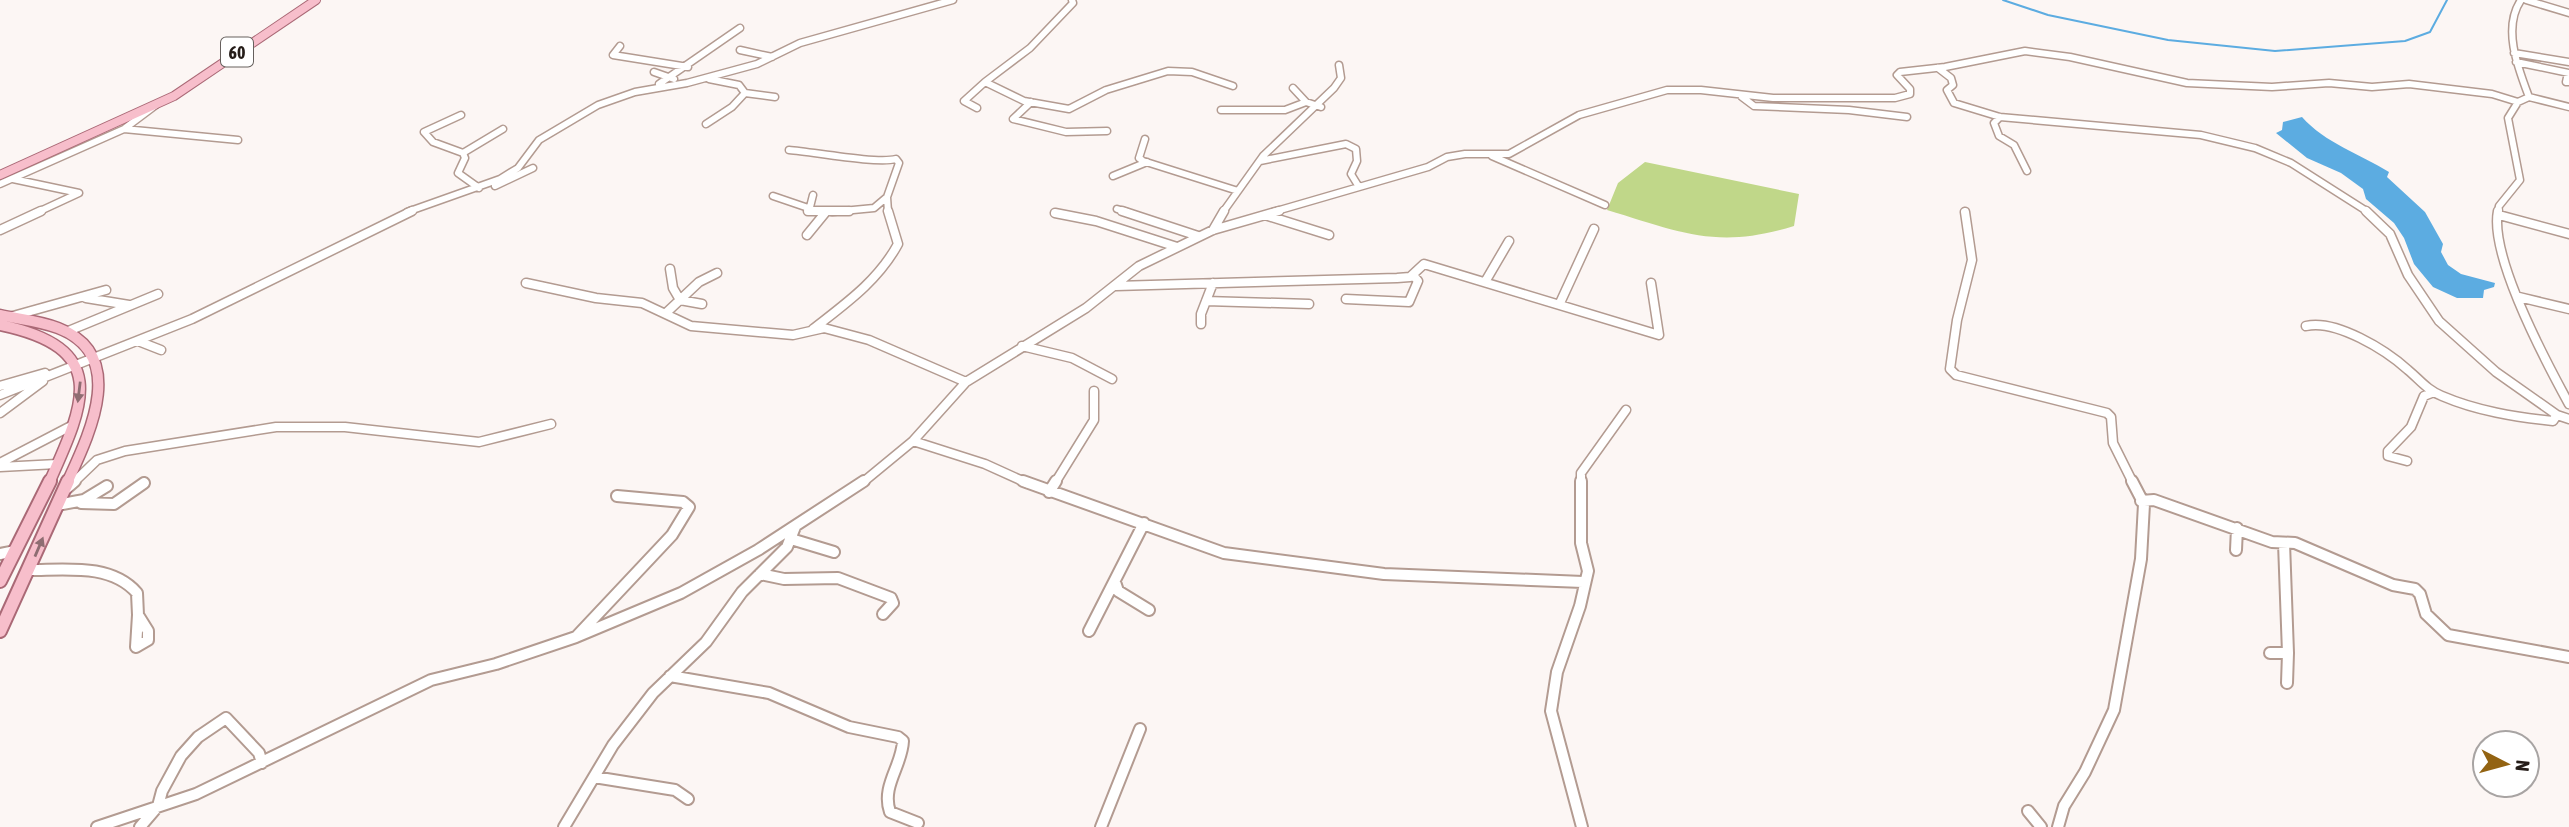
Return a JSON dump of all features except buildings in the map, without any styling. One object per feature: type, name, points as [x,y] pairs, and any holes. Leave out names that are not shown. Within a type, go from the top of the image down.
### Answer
[{"type":"main road","name":"60","points":[[157,104],[200,81],[289,13],[316,0]]},
{"type":"main road","points":[[0,177],[120,126],[157,104]]},
{"type":"main road","points":[[0,315],[13,316],[66,332],[81,342],[94,358],[101,388],[85,444],[0,631]]},
{"type":"main road","points":[[0,326],[49,341],[65,350],[76,366],[82,385],[73,425],[57,464],[0,581]]},
{"type":"street","points":[[478,189],[518,168],[539,140],[576,116],[620,96],[704,78],[772,57],[800,43],[953,0]]},
{"type":"street","points":[[977,108],[964,101],[1054,26],[1073,3],[1072,0]]},
{"type":"street","points":[[2521,0],[2514,12],[2514,53],[2529,97]]},
{"type":"street","points":[[2526,0],[2569,13]]},
{"type":"street","points":[[651,88],[672,78],[740,28]]},
{"type":"street","points":[[620,46],[613,55],[688,67]]},
{"type":"street","points":[[740,50],[772,57]]},
{"type":"street","points":[[97,827],[196,793],[316,738],[367,709],[432,680],[496,664],[576,637],[681,593],[795,527],[860,484],[913,441],[966,382],[1086,308],[1139,266],[1198,236],[1429,167],[1447,158],[1509,154],[1579,115],[1620,101],[1667,90],[1701,90],[1741,96],[1895,98],[1910,94],[1910,89],[1896,75],[1900,72],[1938,68],[2025,51],[2070,57],[2187,83],[2272,87],[2329,83],[2372,87],[2409,84],[2492,94],[2518,102]]},
{"type":"street","points":[[2514,53],[2569,62]]},
{"type":"street","points":[[2516,62],[2568,73],[2566,82],[2569,82]]},
{"type":"street","points":[[1213,230],[1260,160],[1285,134],[1321,107],[1341,78],[1339,65]]},
{"type":"street","points":[[1938,68],[1951,78],[1953,85],[1947,90],[1954,103],[2000,117],[2201,135],[2255,148],[2291,163],[2360,205],[2390,234],[2408,275],[2439,321],[2496,372],[2557,415],[2569,419]]},
{"type":"street","points":[[985,82],[1004,89],[1010,96],[1069,109],[1106,90],[1168,71],[1192,72],[1233,86]]},
{"type":"street","points":[[654,72],[681,84]]},
{"type":"street","points":[[704,78],[739,85],[745,93],[775,97]]},
{"type":"street","points":[[1293,88],[1306,102],[1321,107]]},
{"type":"street","points":[[706,124],[732,107],[745,93]]},
{"type":"street","points":[[1741,96],[1754,106],[1907,117]]},
{"type":"street","points":[[2569,107],[2529,97],[2518,102],[2508,118],[2521,180],[2499,206],[2496,221],[2504,256],[2538,347],[2569,404]]},
{"type":"street","points":[[1031,102],[1013,119],[1055,131],[1107,131]]},
{"type":"street","points":[[1221,110],[1285,110],[1306,102]]},
{"type":"street","points":[[13,179],[124,129],[157,104]]},
{"type":"street","points":[[461,115],[424,132],[433,142],[463,153]]},
{"type":"street","points":[[2000,117],[1994,123],[1999,136],[2014,145],[2027,171]]},
{"type":"street","points":[[463,153],[503,128]]},
{"type":"street","points":[[124,129],[208,139],[238,139]]},
{"type":"street","points":[[1145,139],[1139,158],[1238,191]]},
{"type":"street","points":[[1260,160],[1346,144],[1356,149],[1357,161],[1351,174],[1359,187]]},
{"type":"street","points":[[526,283],[596,298],[642,303],[691,326],[793,335],[813,329],[876,276],[892,257],[898,244],[889,218],[887,197],[899,163],[897,159],[881,163],[862,157],[789,150]]},
{"type":"street","points":[[463,153],[465,158],[458,173],[478,189]]},
{"type":"street","points":[[1490,155],[1605,205]]},
{"type":"street","points":[[1113,176],[1125,168],[1148,162]]},
{"type":"street","points":[[0,395],[192,319],[225,300],[402,214],[478,189],[506,183],[533,168]]},
{"type":"street","points":[[0,177],[79,193],[0,230]]},
{"type":"street","points":[[809,211],[813,195]]},
{"type":"street","points":[[773,196],[809,211],[825,213],[874,208],[887,197]]},
{"type":"street","points":[[1117,209],[1198,236]]},
{"type":"street","points":[[1965,212],[1972,260],[1957,320],[1950,369],[1956,374],[2107,413],[2111,417],[2113,443],[2145,509],[2141,559],[2114,710],[2085,772],[2064,806],[2058,827]]},
{"type":"street","points":[[807,235],[825,213]]},
{"type":"street","points":[[1055,213],[1096,221],[1177,247]]},
{"type":"street","points":[[1264,215],[1329,235]]},
{"type":"street","points":[[2499,215],[2569,234]]},
{"type":"street","points":[[1560,303],[1594,229]]},
{"type":"street","points":[[1485,282],[1508,241]]},
{"type":"street","points":[[1116,286],[1397,278],[1413,275],[1424,264],[1659,335],[1651,283]]},
{"type":"street","points":[[670,268],[673,288],[680,300],[702,304]]},
{"type":"street","points":[[666,313],[699,282],[717,273]]},
{"type":"street","points":[[1346,299],[1409,302],[1418,281],[1413,275]]},
{"type":"street","points":[[1201,324],[1199,319],[1213,283]]},
{"type":"street","points":[[13,316],[83,294],[106,290]]},
{"type":"street","points":[[83,294],[129,305]]},
{"type":"street","points":[[66,332],[158,294]]},
{"type":"street","points":[[2519,297],[2569,309]]},
{"type":"street","points":[[1206,300],[1309,304]]},
{"type":"street","points":[[2305,326],[2315,324],[2371,341],[2434,392],[2519,417],[2553,421],[2557,415]]},
{"type":"street","points":[[813,329],[869,340],[966,382]]},
{"type":"street","points":[[138,341],[161,350]]},
{"type":"street","points":[[1023,346],[1072,358],[1112,380]]},
{"type":"street","points":[[0,386],[47,372],[58,373]]},
{"type":"street","points":[[0,413],[41,385],[42,379]]},
{"type":"street","points":[[1049,492],[1094,420],[1094,391]]},
{"type":"street","points":[[2407,461],[2388,456],[2388,451],[2411,427],[2424,396],[2434,392]]},
{"type":"street","points":[[1582,827],[1550,711],[1557,672],[1580,606],[1583,582],[1588,571],[1581,543],[1581,473],[1626,410]]},
{"type":"street","points":[[63,491],[97,460],[125,451],[276,427],[345,427],[479,442],[551,424]]},
{"type":"street","points":[[0,465],[60,435],[73,425]]},
{"type":"street","points":[[913,441],[985,464],[1049,492],[1224,553],[1384,574],[1583,582]]},
{"type":"street","points":[[0,465],[57,464]]},
{"type":"street","points":[[83,499],[81,503],[114,505],[144,483]]},
{"type":"street","points":[[57,505],[83,499],[107,486]]},
{"type":"street","points":[[576,637],[596,612],[661,546],[686,517],[689,507],[683,502],[617,496]]},
{"type":"street","points":[[2141,501],[2154,500],[2272,542],[2295,543],[2378,576],[2393,585],[2415,589],[2420,594],[2426,614],[2448,635],[2569,657]]},
{"type":"street","points":[[1089,631],[1144,523]]},
{"type":"street","points":[[564,827],[613,745],[670,676],[706,642],[741,592],[791,539],[795,527]]},
{"type":"street","points":[[2236,550],[2237,528]]},
{"type":"street","points":[[791,539],[834,552]]},
{"type":"street","points":[[2284,543],[2289,616],[2287,683]]},
{"type":"street","points":[[0,554],[15,551]]},
{"type":"street","points":[[29,570],[114,575],[129,583],[138,596],[138,615]]},
{"type":"street","points":[[760,574],[784,579],[838,578],[891,598],[893,603],[883,614]]},
{"type":"street","points":[[1115,582],[1118,591],[1149,610]]},
{"type":"street","points":[[2270,653],[2288,653]]},
{"type":"street","points":[[670,676],[769,693],[849,727],[898,737],[903,748],[891,780],[887,804],[890,812],[918,823]]},
{"type":"street","points":[[141,827],[158,806],[166,781],[181,756],[198,737],[226,718],[259,753],[262,763]]},
{"type":"street","points":[[1101,827],[1140,729]]},
{"type":"street","points":[[594,777],[675,789],[688,799]]},
{"type":"street","points":[[2028,811],[2040,827]]},
{"type":"green space","points":[[1645,162],[1799,194],[1794,226],[1743,237],[1720,237],[1678,231],[1607,210],[1618,183]]},
{"type":"water","points":[[2302,117],[2332,141],[2389,172],[2387,177],[2425,212],[2443,244],[2441,252],[2448,265],[2461,274],[2495,283],[2494,287],[2484,290],[2483,298],[2457,298],[2433,287],[2414,264],[2404,238],[2394,223],[2366,199],[2363,189],[2341,173],[2307,158],[2276,133],[2282,130],[2283,122]]},
{"type":"waterway","points":[[2003,0],[2048,15],[2168,40],[2275,51],[2405,41],[2430,32],[2447,0]]}]
